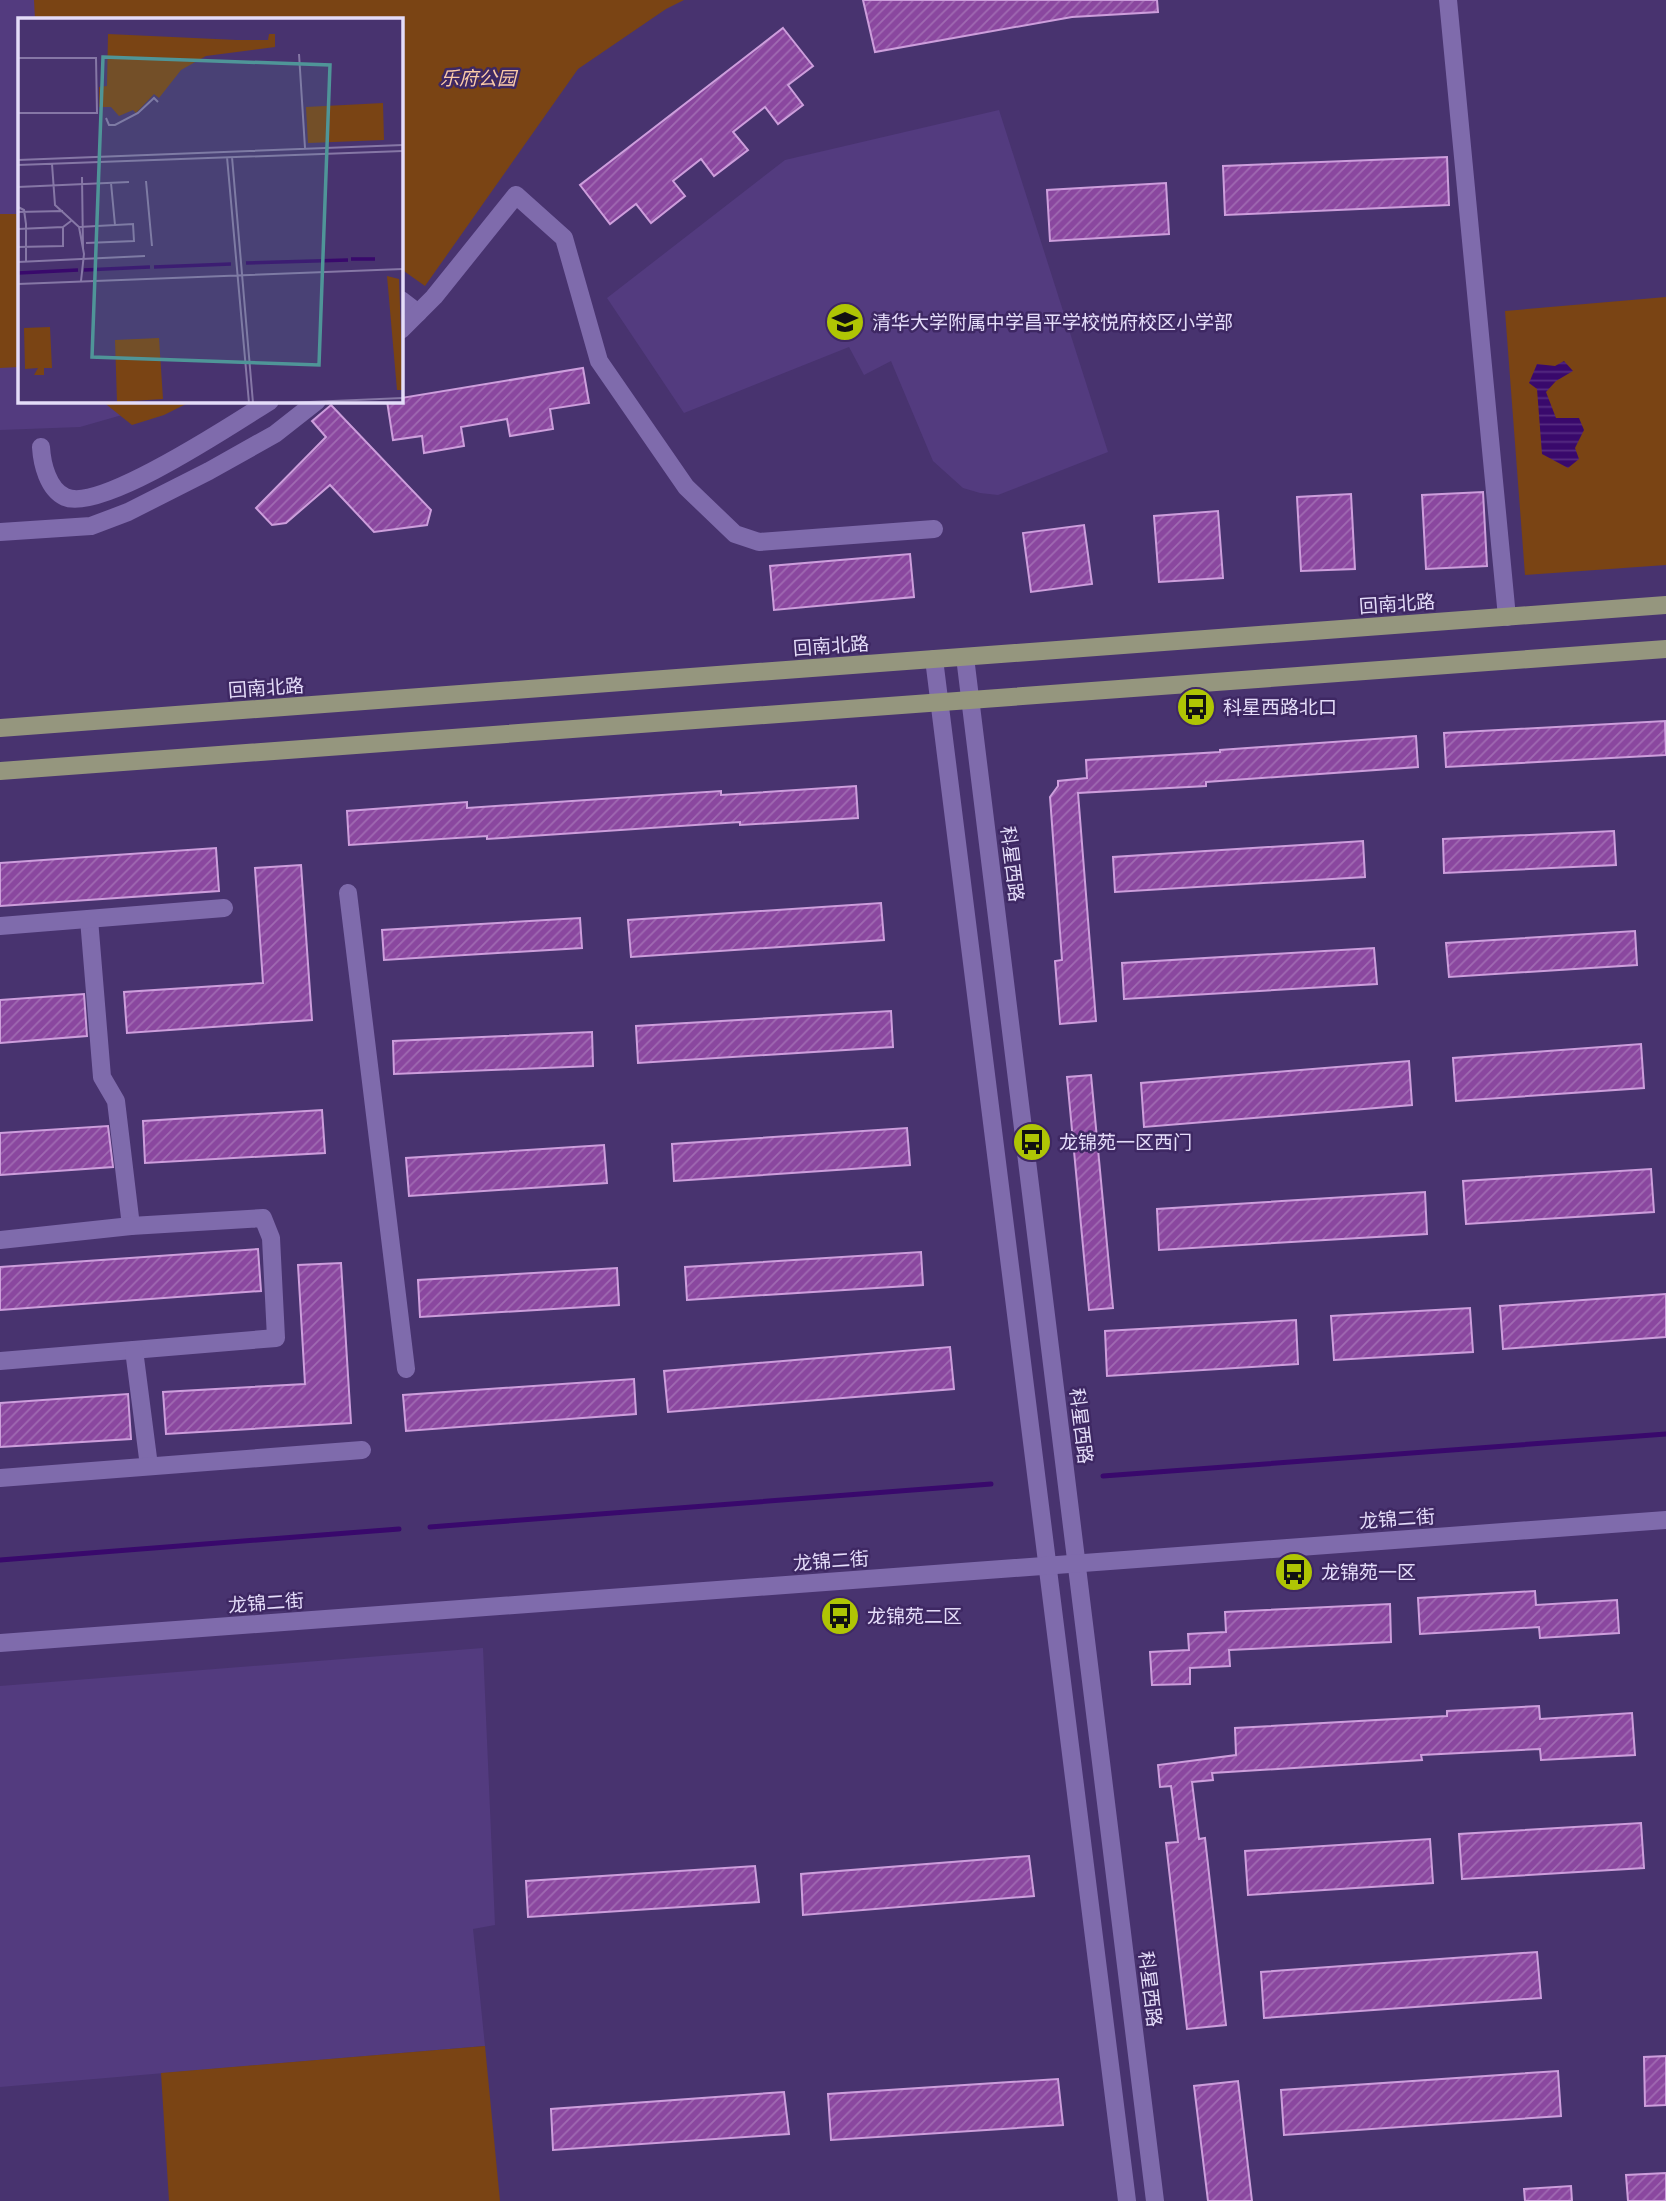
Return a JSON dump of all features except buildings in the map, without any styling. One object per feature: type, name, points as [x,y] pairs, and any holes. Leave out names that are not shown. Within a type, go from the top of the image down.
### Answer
[{"type":"main road","name":"回南北路","points":[[0,728],[1666,605]]},
{"type":"main road","points":[[0,771],[1666,649]]},
{"type":"street","points":[[1448,0],[1507,617]]},
{"type":"street","points":[[402,329],[434,298],[516,195],[564,238],[599,361],[686,487],[735,534],[760,542],[934,528]]},
{"type":"street","points":[[402,301],[418,313]]},
{"type":"street","points":[[41,447],[46,474],[53,486],[59,494],[78,499],[103,493],[154,472],[268,402]]},
{"type":"street","points":[[0,533],[91,526],[128,512],[275,434],[316,402]]},
{"type":"street","name":"科星西路","points":[[965,657],[1156,2201]]},
{"type":"street","points":[[934,659],[1127,2201]]},
{"type":"street","points":[[348,893],[406,1368]]},
{"type":"street","points":[[0,926],[224,908]]},
{"type":"street","points":[[89,919],[102,1077],[116,1101],[131,1226]]},
{"type":"street","points":[[0,1240],[131,1226],[263,1218],[271,1238],[276,1338],[0,1361]]},
{"type":"street","points":[[134,1350],[149,1466]]},
{"type":"street","points":[[0,1478],[362,1450]]},
{"type":"street","name":"龙锦二街","points":[[0,1643],[1666,1520]]},
{"type":"shaded area","points":[[0,0],[598,0],[402,19],[18,18],[18,402],[168,402],[80,427],[0,430]]},
{"type":"shaded area","name":"清华大学附属中学昌平学校悦府校区小学部","points":[[999,110],[1108,452],[998,495],[963,488],[933,461],[891,361],[864,375],[849,347],[684,413],[607,298],[785,160]]},
{"type":"shaded area","points":[[1564,361],[1573,371],[1556,381],[1546,392],[1556,418],[1579,418],[1584,430],[1575,448],[1579,459],[1568,468],[1542,454],[1537,389],[1529,383],[1537,364],[1555,366]]},
{"type":"shaded area","points":[[483,1648],[495,1925],[473,1929],[485,2046],[0,2087],[0,1686]]},
{"type":"green space","name":"乐府公园","points":[[34,0],[684,0],[666,9],[578,69],[425,286],[402,270],[402,18],[35,18]]},
{"type":"green space","points":[[0,214],[18,214],[18,367],[0,368]]},
{"type":"green space","points":[[1666,297],[1666,565],[1525,575],[1505,311]]},
{"type":"green space","points":[[103,402],[190,402],[164,415],[132,425]]},
{"type":"green space","points":[[485,2046],[500,2201],[169,2201],[161,2073]]},
{"type":"waterway","points":[[1103,1476],[1666,1434]]},
{"type":"waterway","points":[[430,1527],[991,1484]]},
{"type":"waterway","points":[[0,1560],[399,1529]]},
{"type":"place","name":"清华大学附属中学昌平学校悦府校区小学部","points":[[845,322]]},
{"type":"place","name":"科星西路北口","points":[[1196,707]]},
{"type":"place","name":"龙锦苑一区西门","points":[[1032,1142]]},
{"type":"place","name":"龙锦苑一区","points":[[1294,1572]]},
{"type":"place","name":"龙锦苑二区","points":[[840,1616]]}]
